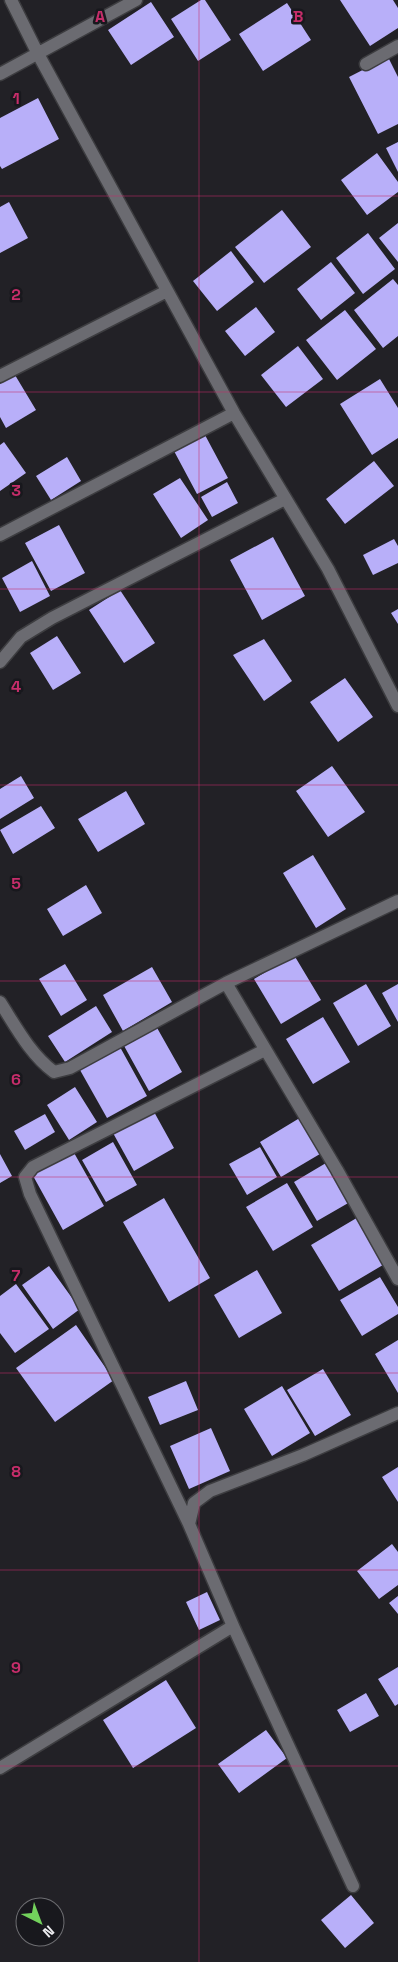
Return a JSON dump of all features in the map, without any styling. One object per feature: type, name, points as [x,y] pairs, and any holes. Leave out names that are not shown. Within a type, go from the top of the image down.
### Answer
[{"type":"street","points":[[11,0],[38,54],[234,413],[328,569],[398,706]]},
{"type":"street","points":[[0,74],[136,0]]},
{"type":"street","points":[[366,64],[398,46]]},
{"type":"street","points":[[0,376],[167,291]]},
{"type":"street","points":[[0,536],[234,413]]},
{"type":"street","points":[[0,662],[21,637],[52,618],[285,499]]},
{"type":"street","points":[[0,1002],[30,1049],[42,1063],[54,1072],[70,1068],[226,983],[398,901]]},
{"type":"street","points":[[226,983],[337,1170],[398,1280]]},
{"type":"street","points":[[266,1050],[32,1167],[26,1176],[30,1194],[188,1524],[232,1626],[353,1886]]},
{"type":"street","points":[[188,1524],[194,1503],[210,1491],[303,1456],[398,1413]]},
{"type":"street","points":[[0,1768],[232,1626]]},
{"type":"building","points":[[201,0],[205,0],[231,40],[198,61],[171,19]]},
{"type":"building","points":[[340,0],[393,0],[398,8],[398,28],[370,46]]},
{"type":"building","points":[[151,2],[174,37],[131,65],[108,30]]},
{"type":"building","points":[[287,3],[311,40],[263,71],[239,34]]},
{"type":"building","points":[[388,57],[398,77],[398,124],[378,134],[349,77]]},
{"type":"building","points":[[38,98],[59,139],[2,169],[0,166],[0,118]]},
{"type":"building","points":[[398,142],[398,172],[386,148]]},
{"type":"building","points":[[377,153],[398,182],[398,192],[367,215],[341,180]]},
{"type":"building","points":[[9,202],[28,238],[0,253],[0,207]]},
{"type":"building","points":[[282,210],[311,247],[264,283],[235,247]]},
{"type":"building","points":[[398,223],[398,262],[379,238]]},
{"type":"building","points":[[368,233],[395,269],[363,294],[336,258]]},
{"type":"building","points":[[231,251],[254,282],[217,311],[193,281]]},
{"type":"building","points":[[331,262],[355,293],[321,320],[297,289]]},
{"type":"building","points":[[393,279],[398,285],[398,336],[383,348],[354,310]]},
{"type":"building","points":[[256,307],[275,332],[245,356],[225,331]]},
{"type":"building","points":[[345,310],[376,349],[337,380],[306,340]]},
{"type":"building","points":[[298,346],[323,379],[286,407],[261,375]]},
{"type":"building","points":[[15,375],[36,410],[6,428],[0,417],[0,384]]},
{"type":"building","points":[[380,379],[398,408],[398,438],[372,455],[340,404]]},
{"type":"building","points":[[205,435],[228,478],[197,494],[174,451]]},
{"type":"building","points":[[4,442],[26,473],[0,491],[0,445]]},
{"type":"building","points":[[67,457],[81,481],[51,500],[36,476]]},
{"type":"building","points":[[374,461],[394,486],[345,524],[326,499]]},
{"type":"building","points":[[180,478],[208,520],[181,538],[153,494]]},
{"type":"building","points":[[227,482],[238,503],[212,517],[201,497]]},
{"type":"building","points":[[59,525],[85,573],[51,591],[25,543]]},
{"type":"building","points":[[273,537],[305,596],[262,620],[230,560]]},
{"type":"building","points":[[394,539],[398,546],[398,563],[373,575],[363,555]]},
{"type":"building","points":[[32,561],[50,596],[20,612],[2,578]]},
{"type":"building","points":[[120,590],[155,643],[124,663],[89,610]]},
{"type":"building","points":[[398,609],[398,624],[391,613]]},
{"type":"building","points":[[57,636],[81,673],[53,690],[30,653]]},
{"type":"building","points":[[264,639],[292,681],[264,701],[233,655]]},
{"type":"building","points":[[345,678],[373,717],[338,742],[310,702]]},
{"type":"building","points":[[332,766],[365,812],[328,837],[296,791]]},
{"type":"building","points":[[21,776],[34,798],[0,819],[0,789]]},
{"type":"building","points":[[126,791],[145,824],[98,852],[78,819]]},
{"type":"building","points":[[41,806],[55,828],[13,854],[0,830]]},
{"type":"building","points":[[313,855],[346,909],[316,928],[283,873]]},
{"type":"building","points":[[86,885],[102,913],[63,936],[47,909]]},
{"type":"building","points":[[294,955],[321,1000],[281,1024],[254,979]]},
{"type":"building","points":[[65,964],[87,1000],[61,1016],[39,979]]},
{"type":"building","points":[[152,967],[172,1002],[123,1031],[103,995]]},
{"type":"building","points":[[366,984],[391,1026],[358,1046],[333,1003]]},
{"type":"building","points":[[398,984],[398,1022],[382,993]]},
{"type":"building","points":[[96,1006],[112,1032],[65,1062],[48,1036]]},
{"type":"building","points":[[323,1017],[350,1062],[313,1084],[286,1039]]},
{"type":"building","points":[[156,1026],[182,1072],[149,1091],[123,1044]]},
{"type":"building","points":[[120,1047],[147,1096],[107,1118],[80,1070]]},
{"type":"building","points":[[75,1087],[97,1122],[69,1140],[47,1105]]},
{"type":"building","points":[[153,1110],[174,1148],[134,1171],[113,1133]]},
{"type":"building","points":[[45,1114],[55,1132],[25,1150],[14,1131]]},
{"type":"building","points":[[303,1116],[325,1151],[281,1177],[260,1142]]},
{"type":"building","points":[[113,1142],[137,1185],[106,1202],[82,1160]]},
{"type":"building","points":[[260,1147],[277,1177],[247,1195],[229,1164]]},
{"type":"building","points":[[73,1151],[104,1206],[63,1230],[32,1174]]},
{"type":"building","points":[[0,1154],[12,1176],[0,1183]]},
{"type":"building","points":[[326,1163],[350,1202],[317,1221],[294,1182]]},
{"type":"building","points":[[287,1183],[313,1227],[273,1251],[246,1207]]},
{"type":"building","points":[[164,1198],[210,1278],[169,1302],[123,1222]]},
{"type":"building","points":[[360,1216],[388,1262],[339,1291],[311,1245]]},
{"type":"building","points":[[49,1266],[80,1309],[53,1329],[22,1285]]},
{"type":"building","points":[[257,1270],[282,1313],[239,1338],[214,1295]]},
{"type":"building","points":[[380,1277],[398,1307],[398,1314],[362,1336],[340,1300]]},
{"type":"building","points":[[16,1284],[49,1329],[15,1353],[0,1333],[0,1296]]},
{"type":"building","points":[[76,1325],[114,1380],[55,1422],[16,1368]]},
{"type":"building","points":[[398,1340],[398,1393],[375,1354]]},
{"type":"building","points":[[323,1369],[351,1415],[315,1436],[287,1390]]},
{"type":"building","points":[[186,1381],[198,1410],[160,1425],[148,1397]]},
{"type":"building","points":[[282,1386],[310,1433],[272,1456],[244,1409]]},
{"type":"building","points":[[211,1428],[230,1471],[189,1489],[170,1446]]},
{"type":"building","points":[[398,1467],[398,1502],[382,1477]]},
{"type":"building","points":[[392,1544],[398,1552],[398,1585],[379,1599],[357,1571]]},
{"type":"building","points":[[207,1592],[220,1620],[199,1630],[186,1602]]},
{"type":"building","points":[[398,1596],[398,1614],[389,1603]]},
{"type":"building","points":[[398,1667],[398,1704],[395,1706],[378,1679]]},
{"type":"building","points":[[166,1680],[196,1728],[133,1768],[103,1720]]},
{"type":"building","points":[[366,1693],[379,1716],[350,1732],[337,1710]]},
{"type":"building","points":[[266,1730],[287,1758],[239,1793],[218,1764]]},
{"type":"building","points":[[351,1895],[374,1923],[345,1948],[321,1920]]}]
